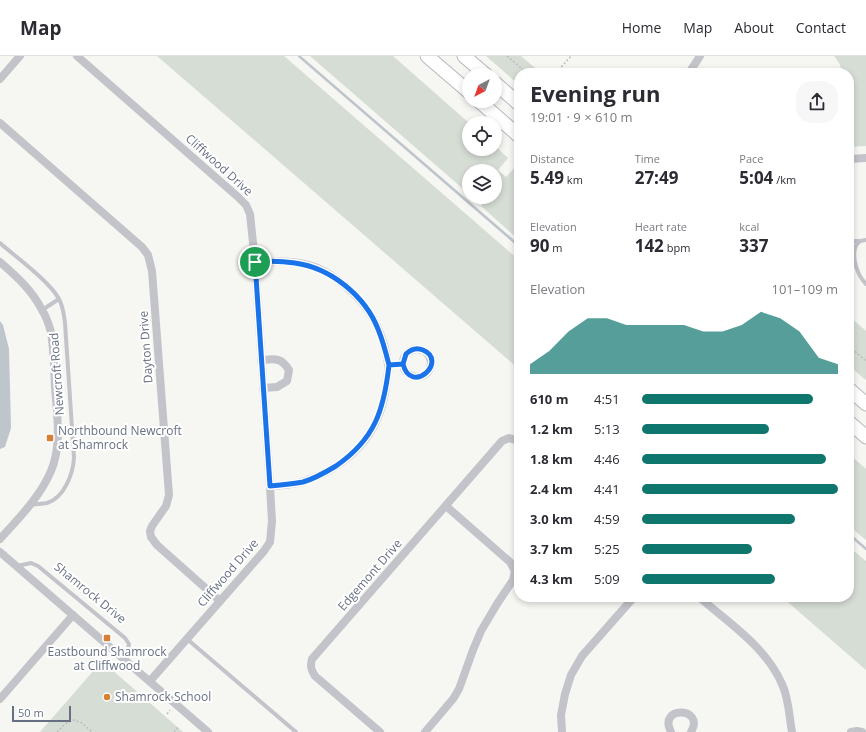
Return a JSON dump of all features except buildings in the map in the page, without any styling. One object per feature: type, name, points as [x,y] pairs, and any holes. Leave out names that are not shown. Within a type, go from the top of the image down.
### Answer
[{"type":"main road","points":[[428,56],[462,86]]},
{"type":"main road","points":[[464,56],[478,68]]},
{"type":"main road","points":[[468,56],[478,68]]},
{"type":"main road","points":[[502,89],[514,100]]},
{"type":"main road","points":[[487,108],[514,132]]},
{"type":"main road","points":[[854,387],[866,393]]},
{"type":"main road","points":[[854,393],[866,404]]},
{"type":"main road","points":[[854,426],[866,437]]},
{"type":"street","points":[[0,79],[20,56]]},
{"type":"street","name":"Cliffwood Drive","points":[[77,56],[246,205],[250,214],[255,262],[270,486],[272,521],[270,542],[150,681]]},
{"type":"street","points":[[692,68],[700,56]]},
{"type":"street","name":"Dayton Drive","points":[[0,123],[142,247],[148,255],[152,271],[169,495],[166,506],[152,526],[150,531],[151,538],[220,601]]},
{"type":"street","points":[[854,159],[866,158]]},
{"type":"street","points":[[255,262],[279,261],[296,263],[315,267],[335,277],[361,301],[370,313],[381,335],[389,365],[386,392],[379,416],[365,440],[347,458],[328,471],[304,481],[270,486]]},
{"type":"street","name":"Newcroft Road","points":[[0,262],[28,288],[42,310],[50,330],[53,346],[58,436],[57,452],[52,470],[44,485],[30,505],[0,539]]},
{"type":"street","points":[[261,360],[276,359],[284,362],[289,370],[287,381],[277,387],[263,388]]},
{"type":"street","points":[[389,365],[403,364]]},
{"type":"street","name":"Edgemont Drive","points":[[380,732],[315,676],[311,671],[310,665],[312,659],[502,441],[509,438],[514,440]]},
{"type":"street","points":[[446,506],[510,562],[514,569]]},
{"type":"street","points":[[0,552],[208,732]]},
{"type":"street","points":[[425,732],[460,689],[481,631],[513,580],[514,576]]},
{"type":"street","points":[[562,732],[564,701],[571,675],[582,656],[630,602]]},
{"type":"street","points":[[705,602],[758,648],[771,664],[782,684],[788,702],[792,732]]},
{"type":"street","points":[[2,694],[73,615]]},
{"type":"street","points":[[671,732],[669,724],[670,720],[675,713],[683,712],[691,716],[693,719],[694,727],[691,732]]},
{"type":"street","points":[[851,732],[857,730],[862,732]]},
{"type":"lane","points":[[854,241],[866,240]]},
{"type":"lane","points":[[860,241],[855,247],[857,272],[866,284]]},
{"type":"lane","name":"Newcroft Road","points":[[0,243],[46,282],[59,299],[66,323],[74,467],[66,485],[56,498],[47,503],[30,505]]},
{"type":"lane","points":[[42,310],[59,299]]},
{"type":"lane","name":"Shamrock Drive","points":[[16,567],[31,563],[38,566],[125,638],[129,644],[126,661]]},
{"type":"lane","points":[[186,639],[296,732]]},
{"type":"path","points":[[507,56],[521,68]]},
{"type":"path","points":[[560,68],[571,56]]},
{"type":"path","points":[[854,350],[866,361]]},
{"type":"path","points":[[166,714],[170,709]]},
{"type":"path","points":[[57,732],[65,724],[74,720],[82,723],[92,732]]},
{"type":"path","points":[[174,732],[179,726]]},
{"type":"shaded area","points":[[157,56],[284,56],[514,256],[514,365]]},
{"type":"shaded area","points":[[310,56],[393,56],[462,117],[462,156],[502,156],[502,152],[508,158],[502,165],[462,164],[462,188]]},
{"type":"shaded area","points":[[486,56],[521,56],[535,68],[514,68],[514,81],[502,70],[502,68],[500,68]]},
{"type":"shaded area","points":[[834,56],[866,56],[866,146],[854,147],[854,68],[841,68]]},
{"type":"shaded area","points":[[514,168],[514,236],[481,206],[483,204],[502,204],[502,174],[506,177]]},
{"type":"shaded area","points":[[854,320],[866,331],[866,380],[854,370]]},
{"type":"shaded area","points":[[0,321],[3,325],[9,349],[11,428],[5,447],[0,449]]},
{"type":"shaded area","points":[[854,458],[866,469],[866,540],[854,530]]},
{"type":"shaded area","points":[[854,551],[866,561],[866,670],[788,602],[854,602]]},
{"type":"shaded area","name":"Shamrock School","points":[[102,661],[183,732],[40,732]]},
{"type":"waterway","points":[[299,56],[514,242]]},
{"type":"waterway","points":[[854,538],[866,549]]},
{"type":"place","name":"Northbound Newcroft at Shamrock","points":[[50,438]]},
{"type":"place","name":"Eastbound Shamrock at Cliffwood","points":[[107,638]]},
{"type":"place","name":"Shamrock School","points":[[107,697]]},
{"type":"route","points":[[255,262],[261,360],[270,486],[304,481],[328,471],[347,458],[365,440],[379,416],[386,392],[389,365],[403,364],[406,354],[414,349],[423,350],[430,357],[431,361],[431,366],[426,374],[418,377],[406,372],[403,364],[389,365],[378,328],[370,313],[361,301],[335,277],[315,267],[296,263],[279,261],[255,262]]}]
